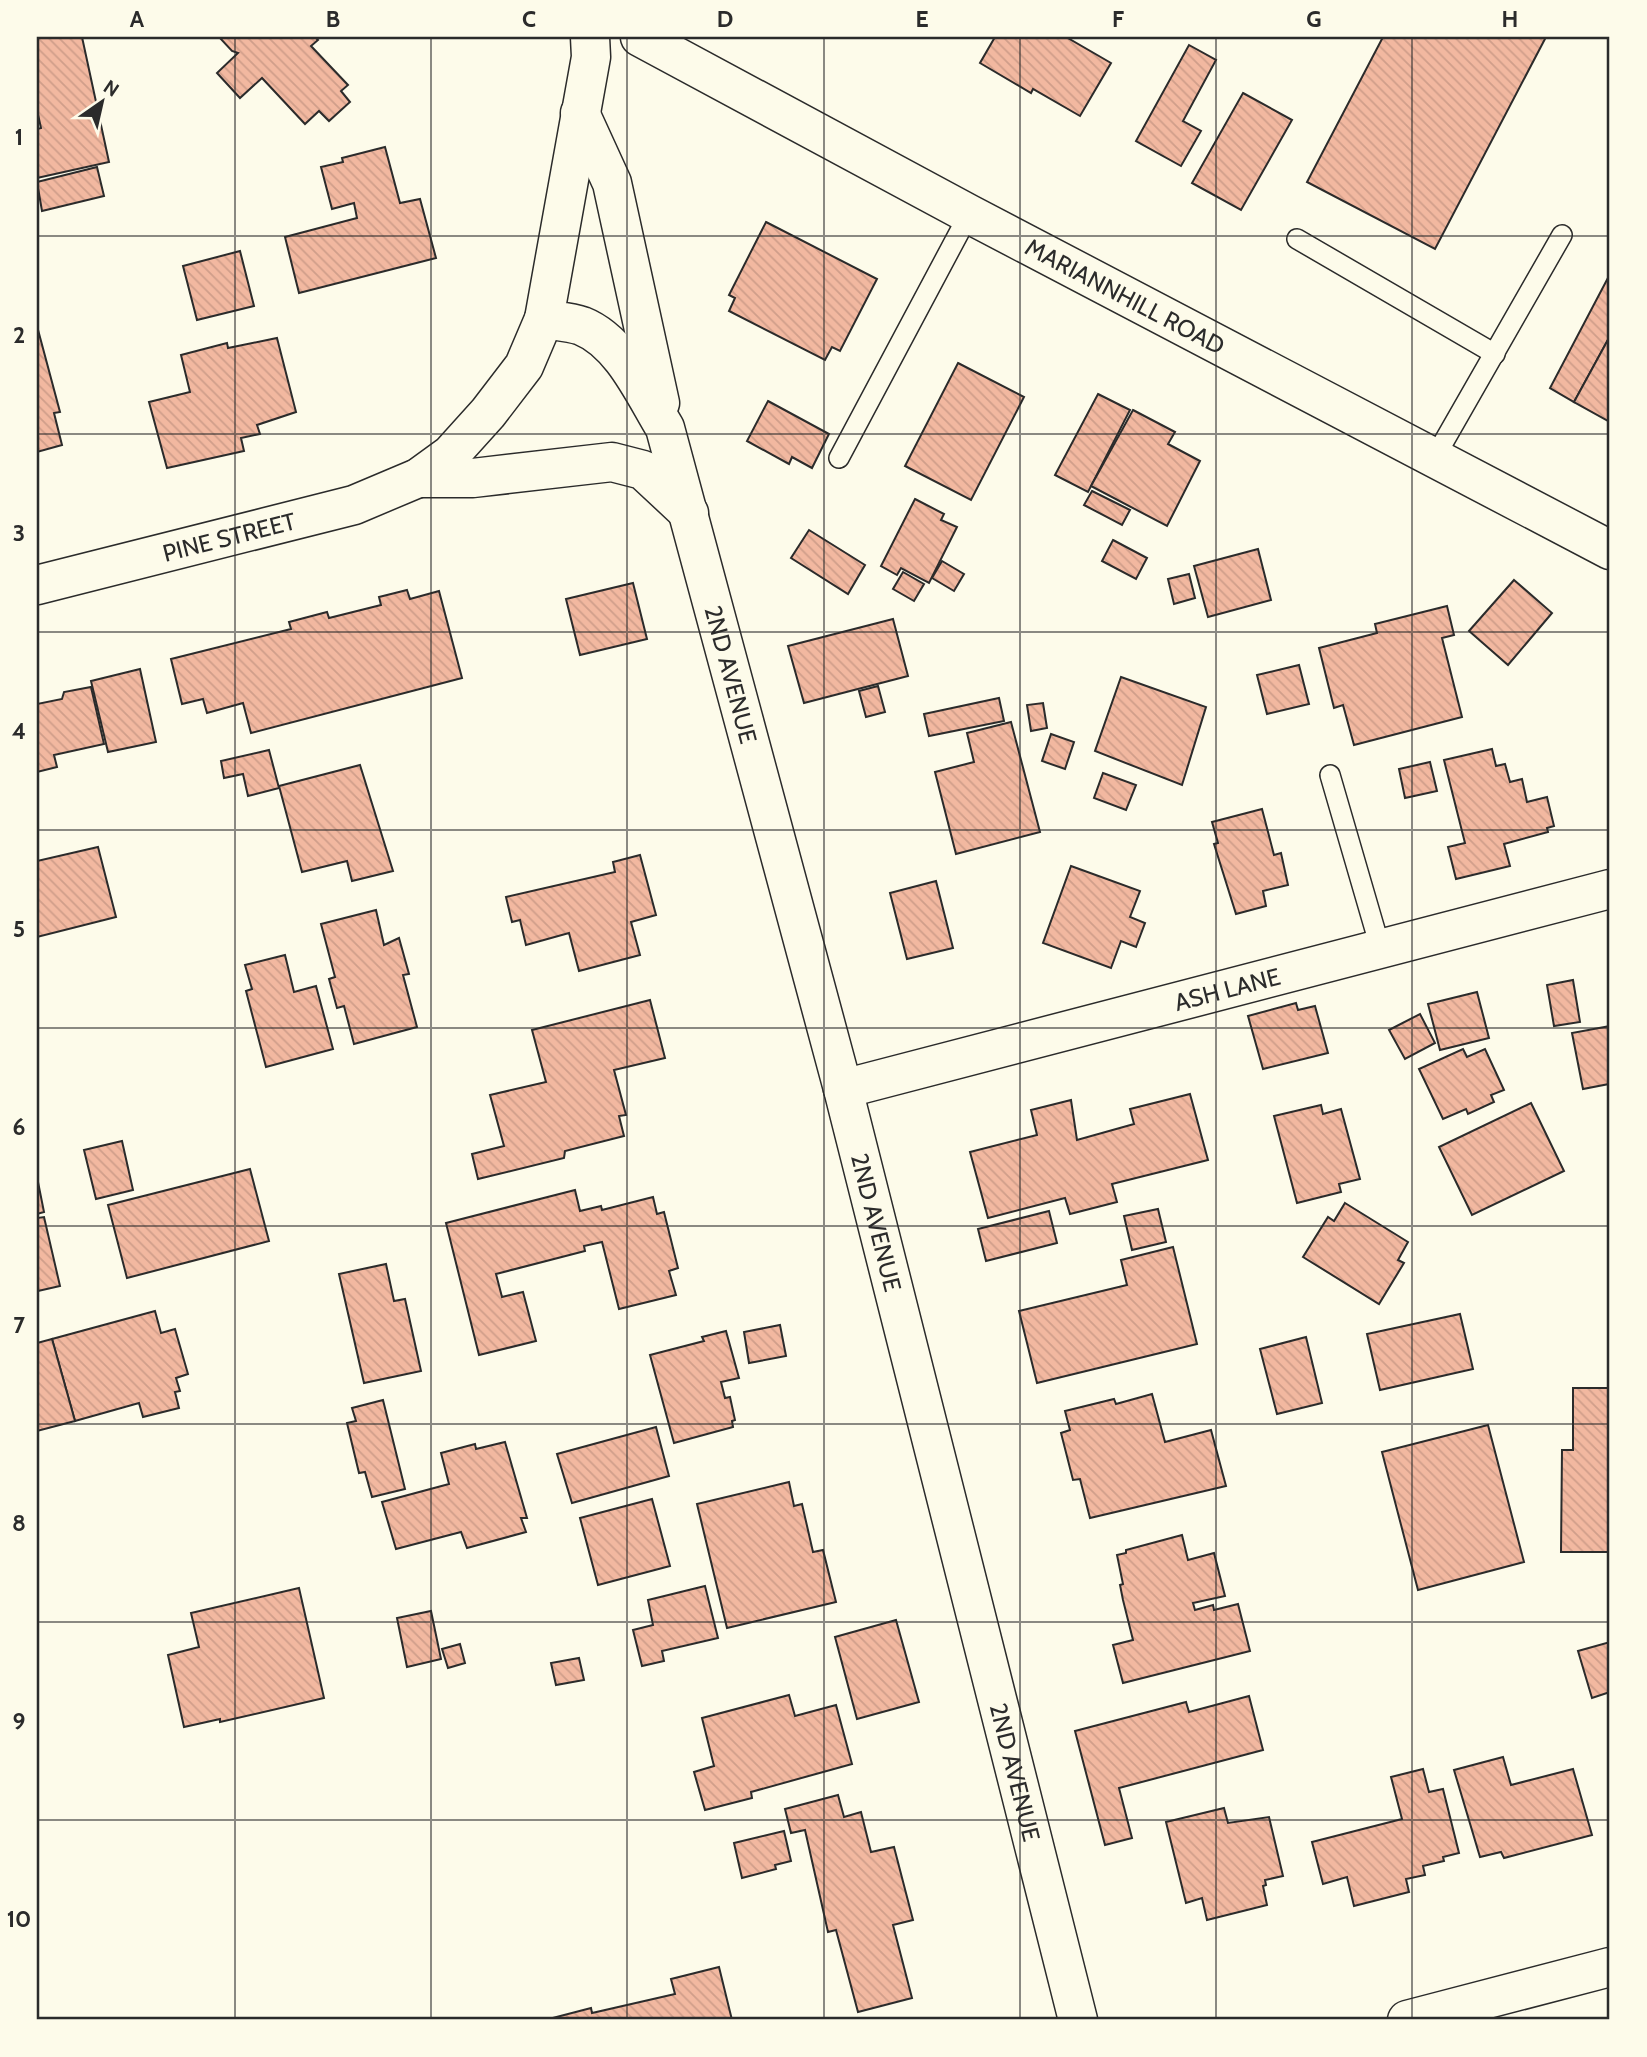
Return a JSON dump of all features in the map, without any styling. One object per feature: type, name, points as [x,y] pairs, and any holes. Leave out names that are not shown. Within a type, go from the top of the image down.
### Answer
[{"type":"street","points":[[544,319],[591,57],[590,37]]},
{"type":"street","name":"MARIANNHILL ROAD","points":[[640,37],[969,214],[1610,550]]},
{"type":"street","name":"2ND AVENUE","points":[[580,113],[612,183],[666,428],[844,1089],[1078,2020]]},
{"type":"street","name":"2ND AVENUE","points":[[544,319],[583,326],[609,344],[666,428]]},
{"type":"street","name":"PINE STREET","points":[[37,585],[354,505],[418,478],[451,454],[488,413],[524,366],[544,319]]},
{"type":"street","name":"PINE STREET","points":[[418,478],[473,478],[612,463],[643,470],[689,513]]},
{"type":"street","name":"ASH LANE","points":[[844,1089],[1610,889]]},
{"type":"street","points":[[1407,2020],[1610,1967]]},
{"type":"lane","points":[[839,458],[969,214]]},
{"type":"lane","points":[[1435,457],[1562,235]]},
{"type":"lane","points":[[1297,239],[1495,354]]},
{"type":"lane","points":[[1330,775],[1380,947]]},
{"type":"building","points":[[37,37],[82,37],[109,162],[37,178],[37,129],[41,128],[37,110]]},
{"type":"building","points":[[219,37],[315,37],[318,40],[311,46],[348,85],[341,91],[350,102],[329,121],[319,111],[305,124],[262,78],[240,98],[217,73],[238,53],[232,51]]},
{"type":"building","points":[[995,37],[1066,37],[1111,63],[1080,116],[1033,89],[1031,93],[980,63]]},
{"type":"building","points":[[1383,37],[1546,37],[1435,249],[1307,182]]},
{"type":"building","points":[[1189,45],[1216,60],[1183,121],[1201,131],[1181,166],[1136,141]]},
{"type":"building","points":[[1243,93],[1292,120],[1241,210],[1192,183]]},
{"type":"building","points":[[385,147],[400,203],[420,199],[436,258],[299,293],[285,237],[357,218],[354,203],[332,209],[321,167],[343,162],[342,158]]},
{"type":"building","points":[[97,167],[104,196],[42,211],[37,182]]},
{"type":"building","points":[[766,222],[877,279],[840,351],[832,347],[825,360],[729,311],[735,298],[729,295]]},
{"type":"building","points":[[240,251],[254,306],[197,320],[183,266]]},
{"type":"building","points":[[1610,274],[1610,336],[1574,402],[1550,388]]},
{"type":"building","points":[[37,326],[60,412],[54,413],[62,445],[37,452]]},
{"type":"building","points":[[1610,336],[1610,422],[1574,402]]},
{"type":"building","points":[[277,338],[296,412],[257,425],[260,434],[241,438],[244,451],[167,468],[149,402],[190,392],[181,355],[227,343],[228,348]]},
{"type":"building","points":[[958,363],[1024,397],[971,500],[905,466]]},
{"type":"building","points":[[1098,394],[1130,410],[1088,492],[1055,475]]},
{"type":"building","points":[[768,401],[829,434],[812,468],[792,457],[789,464],[747,441]]},
{"type":"building","points":[[1133,410],[1175,432],[1168,444],[1200,461],[1167,526],[1091,486]]},
{"type":"building","points":[[1092,491],[1130,510],[1122,525],[1084,505]]},
{"type":"building","points":[[915,499],[944,514],[941,520],[957,527],[929,583],[901,568],[897,575],[881,566]]},
{"type":"building","points":[[809,530],[865,565],[848,594],[791,558]]},
{"type":"building","points":[[1113,540],[1147,558],[1136,579],[1102,561]]},
{"type":"building","points":[[1258,549],[1271,600],[1208,617],[1194,566]]},
{"type":"building","points":[[942,561],[964,574],[954,591],[932,578]]},
{"type":"building","points":[[903,572],[924,584],[914,601],[893,589]]},
{"type":"building","points":[[1189,574],[1195,598],[1174,604],[1168,579]]},
{"type":"building","points":[[1514,580],[1552,613],[1508,665],[1469,631]]},
{"type":"building","points":[[633,583],[647,639],[580,655],[566,599]]},
{"type":"building","points":[[407,590],[410,599],[439,591],[462,678],[251,733],[243,703],[207,713],[203,699],[182,704],[171,659],[291,629],[289,622],[327,612],[329,618],[381,605],[379,597]]},
{"type":"building","points":[[1447,606],[1454,635],[1442,638],[1462,717],[1354,745],[1343,705],[1334,708],[1319,648],[1377,633],[1375,624]]},
{"type":"building","points":[[893,619],[908,676],[804,703],[788,646]]},
{"type":"building","points":[[1299,665],[1309,704],[1267,714],[1257,675]]},
{"type":"building","points":[[140,669],[156,742],[108,752],[91,681]]},
{"type":"building","points":[[1121,677],[1206,707],[1182,785],[1095,751]]},
{"type":"building","points":[[878,686],[885,712],[866,717],[859,691]]},
{"type":"building","points":[[91,687],[104,744],[54,755],[57,767],[37,772],[37,704],[62,699],[64,692]]},
{"type":"building","points":[[999,698],[1004,721],[929,736],[924,714]]},
{"type":"building","points":[[1043,703],[1047,728],[1031,731],[1027,705]]},
{"type":"building","points":[[1011,722],[1040,832],[956,854],[935,772],[974,762],[967,733]]},
{"type":"building","points":[[1051,734],[1074,742],[1065,769],[1042,761]]},
{"type":"building","points":[[1492,749],[1496,766],[1505,764],[1510,782],[1522,779],[1527,802],[1547,797],[1554,826],[1547,828],[1548,832],[1504,844],[1510,866],[1456,879],[1448,847],[1465,843],[1444,760]]},
{"type":"building","points":[[269,750],[279,788],[248,796],[243,774],[224,778],[221,761]]},
{"type":"building","points":[[1430,762],[1437,791],[1405,798],[1399,769]]},
{"type":"building","points":[[360,765],[393,871],[352,881],[347,861],[302,872],[279,786]]},
{"type":"building","points":[[1103,773],[1136,785],[1126,810],[1094,798]]},
{"type":"building","points":[[1262,809],[1274,855],[1281,853],[1288,885],[1263,891],[1266,906],[1236,914],[1214,844],[1218,843],[1212,822]]},
{"type":"building","points":[[98,847],[116,917],[37,937],[37,861]]},
{"type":"building","points":[[640,855],[656,915],[631,922],[640,955],[579,971],[569,933],[526,945],[520,920],[512,922],[506,897],[615,872],[613,862]]},
{"type":"building","points":[[1071,866],[1140,891],[1130,917],[1145,923],[1136,947],[1121,941],[1111,968],[1043,943]]},
{"type":"building","points":[[936,881],[953,948],[907,959],[890,893]]},
{"type":"building","points":[[376,910],[384,945],[399,938],[409,974],[403,975],[417,1027],[354,1044],[344,1006],[337,1008],[329,979],[335,977],[321,924]]},
{"type":"building","points":[[285,955],[294,992],[316,986],[333,1049],[266,1067],[246,991],[252,989],[245,965]]},
{"type":"building","points":[[1573,980],[1580,1022],[1554,1026],[1547,985]]},
{"type":"building","points":[[1477,992],[1489,1038],[1440,1050],[1428,1004]]},
{"type":"building","points":[[650,1000],[665,1058],[614,1070],[626,1115],[619,1116],[624,1136],[565,1151],[564,1158],[478,1179],[472,1154],[504,1146],[490,1095],[546,1082],[532,1030]]},
{"type":"building","points":[[1296,1003],[1298,1010],[1315,1006],[1328,1053],[1263,1069],[1248,1016]]},
{"type":"building","points":[[1420,1014],[1435,1043],[1405,1059],[1389,1030]]},
{"type":"building","points":[[1610,1026],[1610,1093],[1609,1084],[1583,1089],[1572,1033]]},
{"type":"building","points":[[1463,1049],[1467,1057],[1485,1049],[1504,1090],[1491,1095],[1494,1102],[1468,1114],[1466,1109],[1443,1119],[1419,1069]]},
{"type":"building","points":[[1190,1094],[1208,1160],[1112,1184],[1117,1202],[1070,1214],[1065,1198],[988,1218],[970,1152],[1037,1135],[1031,1110],[1071,1100],[1077,1140],[1134,1124],[1130,1109]]},
{"type":"building","points":[[1531,1103],[1564,1171],[1472,1215],[1439,1147]]},
{"type":"building","points":[[1321,1105],[1323,1114],[1341,1109],[1360,1179],[1339,1184],[1341,1192],[1297,1203],[1274,1116]]},
{"type":"building","points":[[122,1141],[133,1190],[96,1199],[84,1150]]},
{"type":"building","points":[[250,1169],[269,1241],[127,1278],[108,1205]]},
{"type":"building","points":[[37,1177],[44,1212],[37,1214]]},
{"type":"building","points":[[575,1190],[580,1211],[601,1206],[602,1210],[653,1197],[657,1214],[664,1212],[678,1268],[669,1271],[676,1295],[619,1309],[602,1242],[584,1246],[585,1251],[496,1274],[502,1297],[523,1292],[536,1341],[479,1355],[446,1223]]},
{"type":"building","points":[[1345,1203],[1408,1242],[1398,1260],[1404,1263],[1379,1304],[1303,1257],[1328,1217],[1334,1221]]},
{"type":"building","points":[[1158,1209],[1166,1242],[1132,1250],[1124,1216]]},
{"type":"building","points":[[1049,1211],[1057,1243],[986,1261],[978,1229]]},
{"type":"building","points":[[44,1217],[60,1286],[38,1291],[37,1218]]},
{"type":"building","points":[[1173,1247],[1197,1344],[1037,1383],[1019,1311],[1127,1285],[1121,1260]]},
{"type":"building","points":[[386,1264],[394,1301],[405,1299],[421,1371],[364,1383],[339,1274]]},
{"type":"building","points":[[155,1311],[161,1333],[175,1329],[188,1374],[176,1378],[180,1391],[175,1392],[179,1408],[143,1417],[139,1403],[75,1421],[52,1339]]},
{"type":"building","points":[[1460,1314],[1473,1369],[1380,1390],[1367,1334]]},
{"type":"building","points":[[780,1325],[786,1356],[749,1363],[744,1332]]},
{"type":"building","points":[[726,1331],[739,1378],[721,1382],[725,1398],[730,1397],[735,1420],[732,1421],[733,1427],[674,1443],[650,1355],[704,1341],[702,1337]]},
{"type":"building","points":[[1306,1337],[1322,1403],[1277,1414],[1260,1349]]},
{"type":"building","points":[[52,1339],[75,1421],[37,1431],[37,1343]]},
{"type":"building","points":[[1573,1388],[1610,1388],[1610,1552],[1561,1552],[1562,1450],[1573,1450]]},
{"type":"building","points":[[1152,1394],[1165,1442],[1211,1430],[1226,1486],[1090,1518],[1080,1479],[1073,1480],[1061,1433],[1070,1430],[1065,1411],[1114,1399],[1116,1404]]},
{"type":"building","points":[[383,1400],[405,1489],[372,1497],[365,1472],[359,1473],[347,1423],[356,1421],[352,1408]]},
{"type":"building","points":[[1488,1425],[1524,1562],[1418,1590],[1382,1452]]},
{"type":"building","points":[[656,1427],[669,1476],[572,1503],[557,1454]]},
{"type":"building","points":[[505,1442],[527,1518],[521,1518],[526,1532],[467,1548],[461,1532],[396,1549],[382,1502],[449,1484],[441,1453],[475,1444],[476,1449]]},
{"type":"building","points":[[789,1482],[794,1506],[802,1504],[813,1552],[823,1550],[836,1602],[727,1628],[697,1504]]},
{"type":"building","points":[[652,1499],[670,1566],[598,1585],[580,1518]]},
{"type":"building","points":[[1182,1535],[1188,1560],[1214,1553],[1225,1596],[1193,1603],[1195,1610],[1213,1605],[1214,1610],[1238,1604],[1250,1651],[1123,1683],[1113,1645],[1133,1640],[1120,1585],[1123,1584],[1117,1555],[1126,1553],[1126,1550]]},
{"type":"building","points":[[705,1586],[718,1638],[662,1651],[664,1661],[642,1666],[633,1630],[653,1625],[648,1600]]},
{"type":"building","points":[[299,1588],[324,1698],[220,1722],[220,1719],[184,1727],[168,1655],[199,1647],[191,1613]]},
{"type":"building","points":[[431,1611],[441,1659],[407,1667],[397,1618]]},
{"type":"building","points":[[896,1620],[919,1702],[857,1719],[835,1637]]},
{"type":"building","points":[[1610,1642],[1610,1692],[1592,1698],[1578,1651]]},
{"type":"building","points":[[460,1644],[465,1663],[448,1668],[442,1649]]},
{"type":"building","points":[[579,1658],[584,1680],[556,1685],[551,1663]]},
{"type":"building","points":[[789,1695],[795,1716],[836,1705],[852,1764],[751,1792],[752,1798],[705,1810],[694,1772],[714,1766],[702,1718]]},
{"type":"building","points":[[1249,1696],[1263,1750],[1119,1788],[1132,1838],[1105,1845],[1075,1731],[1186,1702],[1189,1712]]},
{"type":"building","points":[[1503,1757],[1511,1785],[1573,1769],[1592,1835],[1504,1858],[1501,1852],[1480,1857],[1454,1770]]},
{"type":"building","points":[[1423,1769],[1429,1792],[1443,1789],[1459,1853],[1443,1857],[1444,1861],[1423,1866],[1425,1875],[1406,1879],[1409,1892],[1354,1906],[1347,1877],[1323,1884],[1312,1842],[1402,1819],[1391,1777]]},
{"type":"building","points":[[838,1795],[844,1817],[861,1812],[871,1852],[894,1847],[913,1920],[893,1925],[912,1998],[858,2012],[836,1930],[828,1932],[805,1830],[791,1833],[785,1809]]},
{"type":"building","points":[[1224,1808],[1228,1823],[1269,1817],[1283,1876],[1265,1880],[1266,1885],[1263,1886],[1267,1905],[1207,1920],[1202,1898],[1186,1903],[1166,1822]]},
{"type":"building","points":[[784,1831],[791,1861],[775,1865],[776,1869],[742,1878],[734,1843]]},
{"type":"building","points":[[719,1967],[732,2020],[545,2020],[591,2008],[592,2013],[675,1994],[671,1979]]}]
